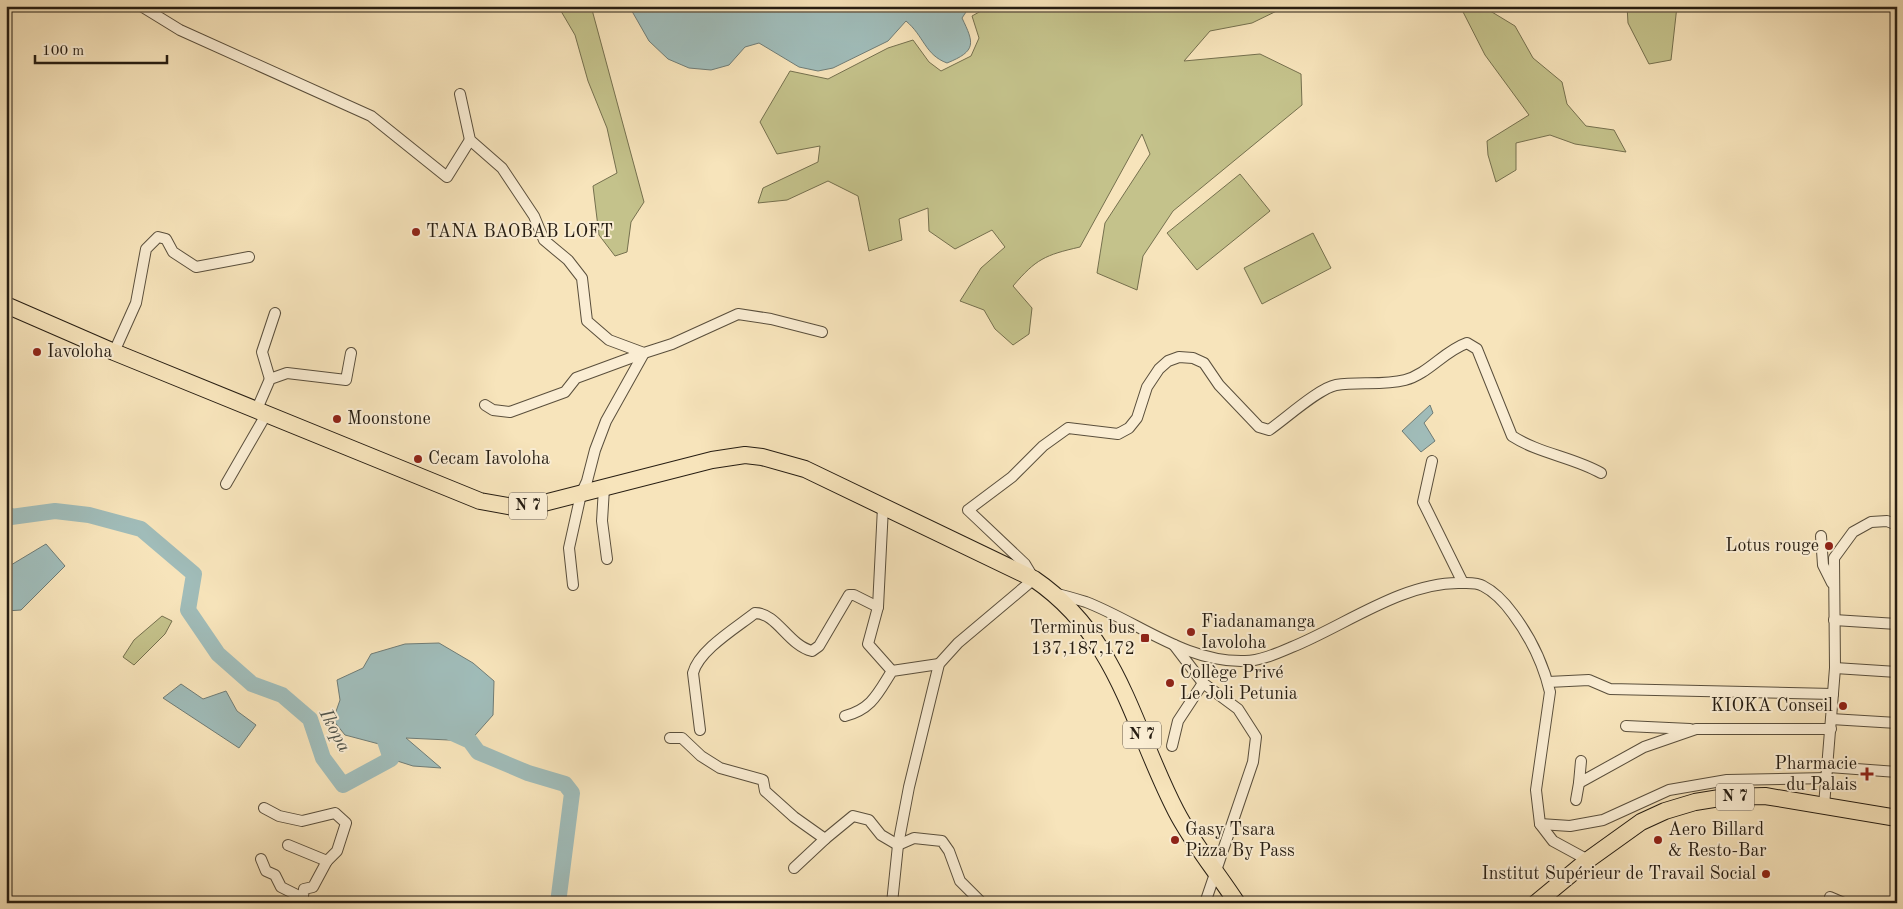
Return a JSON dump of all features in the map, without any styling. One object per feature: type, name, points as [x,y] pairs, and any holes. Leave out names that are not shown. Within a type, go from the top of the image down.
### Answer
[{"type":"main road","name":"N 7","points":[[6,305],[114,352],[480,501],[519,508],[720,458],[753,456],[790,463],[1034,580],[1053,592],[1088,628],[1110,664],[1173,806],[1220,878]]},
{"type":"main road","name":"N 7","points":[[1536,903],[1588,860],[1641,822],[1665,811],[1695,802],[1726,797],[1765,796],[1897,818]]},
{"type":"main road","points":[[1220,878],[1237,903]]},
{"type":"main road","points":[[1220,878],[1241,903]]},
{"type":"street","points":[[141,6],[180,30],[371,116],[447,178],[470,140]]},
{"type":"street","points":[[460,94],[470,140],[502,168],[534,216],[544,240],[568,260],[582,278],[587,321],[609,340],[644,353]]},
{"type":"street","points":[[114,352],[136,303],[146,249],[158,236],[166,239],[173,252],[196,267],[249,257]]},
{"type":"street","points":[[226,484],[262,411],[270,379],[262,352],[275,313]]},
{"type":"street","points":[[485,405],[493,410],[510,412],[565,392],[576,378],[672,344],[738,314],[772,319],[822,332]]},
{"type":"street","points":[[892,903],[898,845],[909,787],[940,664],[958,643],[1034,580],[1025,564],[968,510],[1012,477],[1043,446],[1068,428],[1118,434],[1129,428],[1137,418],[1147,387],[1168,361],[1179,357],[1193,358],[1204,363],[1219,385],[1259,427],[1269,430],[1290,412],[1334,385],[1406,380],[1424,371],[1454,348],[1467,343],[1477,349],[1512,436],[1543,451],[1584,463],[1601,473]]},
{"type":"street","points":[[270,379],[288,373],[346,380],[351,353]]},
{"type":"street","points":[[573,585],[569,548],[580,494],[588,481],[595,450],[606,420],[644,353]]},
{"type":"street","points":[[1432,461],[1424,502],[1463,583]]},
{"type":"street","points":[[604,488],[602,521],[607,560]]},
{"type":"street","points":[[883,507],[878,607],[868,644],[892,671]]},
{"type":"street","points":[[1824,806],[1829,767],[1835,668],[1834,558],[1853,532],[1871,522],[1887,521],[1897,525]]},
{"type":"street","points":[[1821,536],[1824,565],[1834,589]]},
{"type":"street","points":[[1053,592],[1086,602],[1196,654],[1246,661],[1277,654],[1320,636],[1377,606],[1418,590],[1447,582],[1481,584],[1495,594],[1525,630],[1539,657],[1548,682],[1550,692],[1536,790],[1540,824],[1553,841],[1588,860]]},
{"type":"street","points":[[700,730],[694,673],[696,664],[705,653],[755,613],[762,613],[771,618],[791,640],[812,651],[819,646],[849,595],[854,595],[878,607]]},
{"type":"street","points":[[1834,620],[1897,624]]},
{"type":"street","points":[[1172,643],[1203,683],[1238,709],[1256,737],[1253,762],[1220,878],[1205,903]]},
{"type":"street","points":[[845,716],[860,712],[872,702],[892,671],[940,664]]},
{"type":"street","points":[[1835,668],[1897,672]]},
{"type":"street","points":[[1548,682],[1589,680],[1610,689],[1833,694]]},
{"type":"street","points":[[1172,746],[1178,721],[1203,683]]},
{"type":"street","points":[[1626,726],[1696,729],[1897,723]]},
{"type":"street","points":[[1579,783],[1644,747],[1696,729]]},
{"type":"street","points":[[670,738],[682,738],[702,756],[720,768],[763,780],[765,791],[794,817],[825,839]]},
{"type":"street","points":[[1576,800],[1580,761]]},
{"type":"street","points":[[1829,767],[1897,772]]},
{"type":"street","points":[[1540,824],[1570,826],[1603,820],[1668,790],[1727,780],[1828,778]]},
{"type":"street","points":[[261,859],[266,871],[275,874],[281,887],[302,900],[304,889],[313,887],[327,862],[337,851],[346,823],[336,813],[302,820],[278,816],[264,808]]},
{"type":"street","points":[[794,868],[853,816],[869,820],[881,835],[898,845]]},
{"type":"street","points":[[898,845],[914,838],[942,841],[949,851],[960,881],[982,903]]},
{"type":"street","points":[[288,845],[327,862]]},
{"type":"street","points":[[1830,897],[1844,903]]},
{"type":"shaded area","points":[[558,6],[591,6],[644,202],[631,222],[627,252],[615,256],[599,235],[593,186],[617,173],[607,128],[588,81],[575,35]]},
{"type":"shaded area","points":[[990,6],[1287,6],[1252,23],[1210,31],[1184,61],[1260,54],[1301,74],[1302,105],[1173,211],[1143,256],[1137,290],[1097,273],[1105,223],[1150,154],[1142,134],[1080,247],[1042,259],[1013,286],[1032,308],[1029,334],[1013,345],[995,329],[984,310],[960,301],[981,268],[1005,247],[992,230],[955,249],[929,231],[928,208],[899,219],[902,240],[869,251],[858,196],[828,181],[787,200],[758,203],[763,188],[818,162],[820,146],[777,154],[760,122],[790,71],[828,79],[888,48],[913,40],[929,62],[941,71],[971,56],[979,38],[972,16]]},
{"type":"shaded area","points":[[1460,6],[1482,6],[1515,26],[1533,58],[1562,82],[1567,104],[1586,126],[1614,130],[1626,152],[1575,144],[1550,135],[1516,143],[1516,170],[1496,182],[1488,155],[1487,141],[1529,115],[1485,55]]},
{"type":"shaded area","points":[[1627,6],[1677,6],[1671,60],[1649,64],[1628,23]]},
{"type":"shaded area","points":[[1240,174],[1270,211],[1197,270],[1167,233]]},
{"type":"shaded area","points":[[1313,233],[1331,268],[1262,304],[1244,268]]},
{"type":"shaded area","points":[[162,616],[172,621],[165,634],[134,665],[123,657],[134,640]]},
{"type":"water","points":[[629,6],[974,6],[968,9],[962,18],[969,34],[970,45],[968,50],[957,59],[947,63],[940,60],[929,50],[906,21],[888,41],[833,68],[818,71],[799,67],[759,43],[745,47],[729,65],[711,70],[689,68],[668,59],[649,41]]},
{"type":"water","points":[[1430,405],[1433,413],[1424,423],[1435,441],[1421,452],[1402,431]]},
{"type":"water","points":[[46,544],[65,566],[21,610],[6,611],[6,568]]},
{"type":"water","points":[[439,643],[473,663],[494,681],[493,715],[470,741],[406,738],[441,768],[413,766],[391,759],[379,744],[345,735],[333,720],[340,700],[337,680],[363,668],[371,654],[405,644]]},
{"type":"water","points":[[181,684],[203,699],[226,691],[237,711],[256,725],[239,748],[163,698]]},
{"type":"waterway","name":"Ikopa","points":[[6,513],[11,517],[55,511],[89,515],[141,529],[194,574],[188,610],[218,654],[252,684],[282,695],[310,719],[323,758],[343,785],[391,759],[384,738]]},
{"type":"waterway","name":"Ikopa","points":[[450,732],[470,741],[478,752],[528,773],[565,784],[572,793],[558,903]]},
{"type":"place","name":"TANA BAOBAB LOFT","points":[[416,232]]},
{"type":"place","name":"Iavoloha","points":[[37,352]]},
{"type":"place","name":"Moonstone","points":[[337,419]]},
{"type":"place","name":"Cecam Iavoloha","points":[[418,459]]},
{"type":"place","name":"Lotus rouge","points":[[1829,546]]},
{"type":"place","name":"Fiadanamanga Iavoloha","points":[[1191,632]]},
{"type":"place","name":"Terminus bus 137,187,172","points":[[1145,638]]},
{"type":"place","name":"Collège Privé Le Joli Petunia","points":[[1170,683]]},
{"type":"place","name":"KIOKA Conseil","points":[[1843,706]]},
{"type":"place","name":"Pharmacie du Palais","points":[[1867,774]]},
{"type":"place","name":"Gasy Tsara Pizza By Pass","points":[[1175,840]]},
{"type":"place","name":"Aero Billard & Resto-Bar","points":[[1658,840]]},
{"type":"place","name":"Institut Supérieur de Travail Social","points":[[1766,874]]}]
